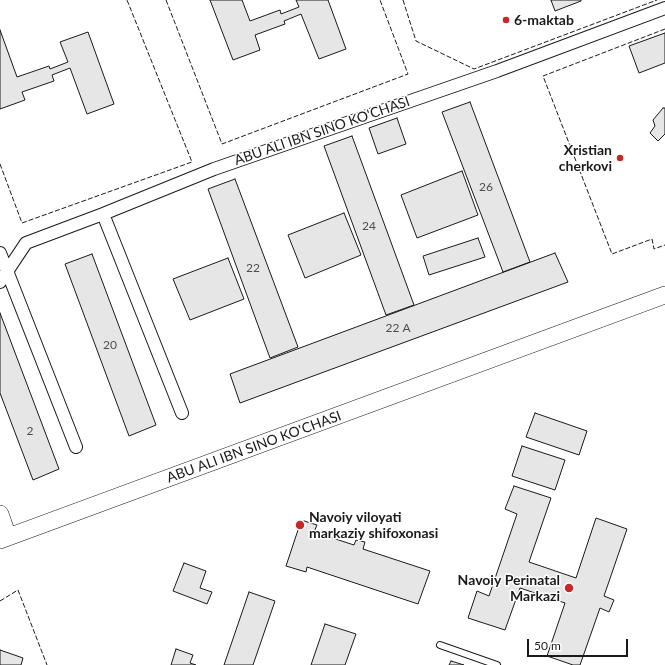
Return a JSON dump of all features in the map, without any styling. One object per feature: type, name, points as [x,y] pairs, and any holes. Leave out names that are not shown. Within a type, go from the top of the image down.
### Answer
[{"type":"street","name":"ABU ALI IBN SINO KO'CHASI","points":[[4,278],[26,243],[103,214],[214,169],[497,71],[665,8]]},
{"type":"street","points":[[103,214],[182,413]]},
{"type":"street","points":[[0,253],[4,278],[76,447]]},
{"type":"street","name":"ABU ALI IBN SINO KO'CHASI","points":[[2,530],[665,283]]},
{"type":"street","name":"ABU ALI IBN SINO KO'CHASI","points":[[2,530],[665,294]]},
{"type":"lane","points":[[440,645],[498,665]]},
{"type":"building","points":[[210,0],[242,0],[250,21],[280,10],[281,14],[299,7],[296,0],[328,0],[346,49],[319,59],[301,14],[284,21],[285,24],[255,35],[260,50],[233,60]]},
{"type":"building","points":[[551,0],[581,0],[581,1],[555,11]]},
{"type":"building","points":[[0,30],[17,77],[49,66],[50,69],[68,62],[60,42],[88,32],[114,104],[87,114],[70,68],[52,75],[54,81],[22,92],[25,100],[0,109]]},
{"type":"building","points":[[665,33],[665,63],[639,73],[629,46]]},
{"type":"building","points":[[470,102],[530,262],[503,272],[442,112]]},
{"type":"building","points":[[663,108],[665,108],[665,134],[658,141],[650,133],[655,126],[653,120]]},
{"type":"building","points":[[397,118],[406,144],[378,154],[369,128]]},
{"type":"building","points":[[352,136],[414,305],[386,315],[324,146]]},
{"type":"building","points":[[462,171],[478,215],[417,238],[401,195]]},
{"type":"building","points":[[235,179],[298,347],[270,358],[208,189]]},
{"type":"building","points":[[344,213],[361,255],[305,278],[288,235]]},
{"type":"building","points":[[478,238],[485,257],[429,275],[423,256]]},
{"type":"building","points":[[555,253],[568,282],[240,403],[230,374]]},
{"type":"building","points":[[92,254],[156,425],[129,436],[65,264]]},
{"type":"building","points":[[228,258],[244,299],[190,320],[173,279]]},
{"type":"building","points":[[0,313],[59,469],[33,480],[0,393]]},
{"type":"building","points":[[535,413],[587,431],[579,455],[526,437]]},
{"type":"building","points":[[522,446],[565,460],[555,490],[512,476]]},
{"type":"building","points":[[514,486],[551,498],[529,562],[576,578],[596,518],[627,529],[604,596],[614,600],[609,612],[600,608],[580,665],[573,665],[547,656],[565,603],[520,588],[505,630],[468,618],[477,591],[489,596],[517,514],[505,509]]},
{"type":"building","points":[[304,521],[317,525],[314,532],[354,545],[356,540],[365,542],[363,549],[430,571],[418,604],[307,567],[306,572],[286,566],[299,527],[302,528]]},
{"type":"building","points":[[184,563],[206,571],[200,588],[212,592],[207,604],[173,591]]},
{"type":"building","points":[[249,592],[275,601],[253,665],[224,665]]},
{"type":"building","points":[[325,624],[356,634],[345,665],[311,665]]},
{"type":"building","points":[[176,649],[193,655],[190,663],[196,665],[171,665]]},
{"type":"building","points":[[0,650],[23,658],[21,665],[0,665]]},
{"type":"building","points":[[451,661],[464,665],[449,665]]},
{"type":"fence","points":[[0,164],[22,223],[192,162],[127,0]]},
{"type":"fence","points":[[166,0],[222,144],[408,74],[380,0]]},
{"type":"fence","points":[[403,0],[416,41],[474,69],[657,0]]},
{"type":"fence","points":[[665,29],[543,76],[612,254],[652,239],[654,249],[665,245]]},
{"type":"fence","points":[[0,601],[18,590],[47,665]]},
{"type":"place","name":"6-maktab","points":[[506,20]]},
{"type":"place","name":"Xristian cherkovi","points":[[620,158]]},
{"type":"place","name":"Navoiy viloyati markaziy shifoxonasi","points":[[300,525]]},
{"type":"place","name":"Navoiy Perinatal Markazi","points":[[569,588]]}]
